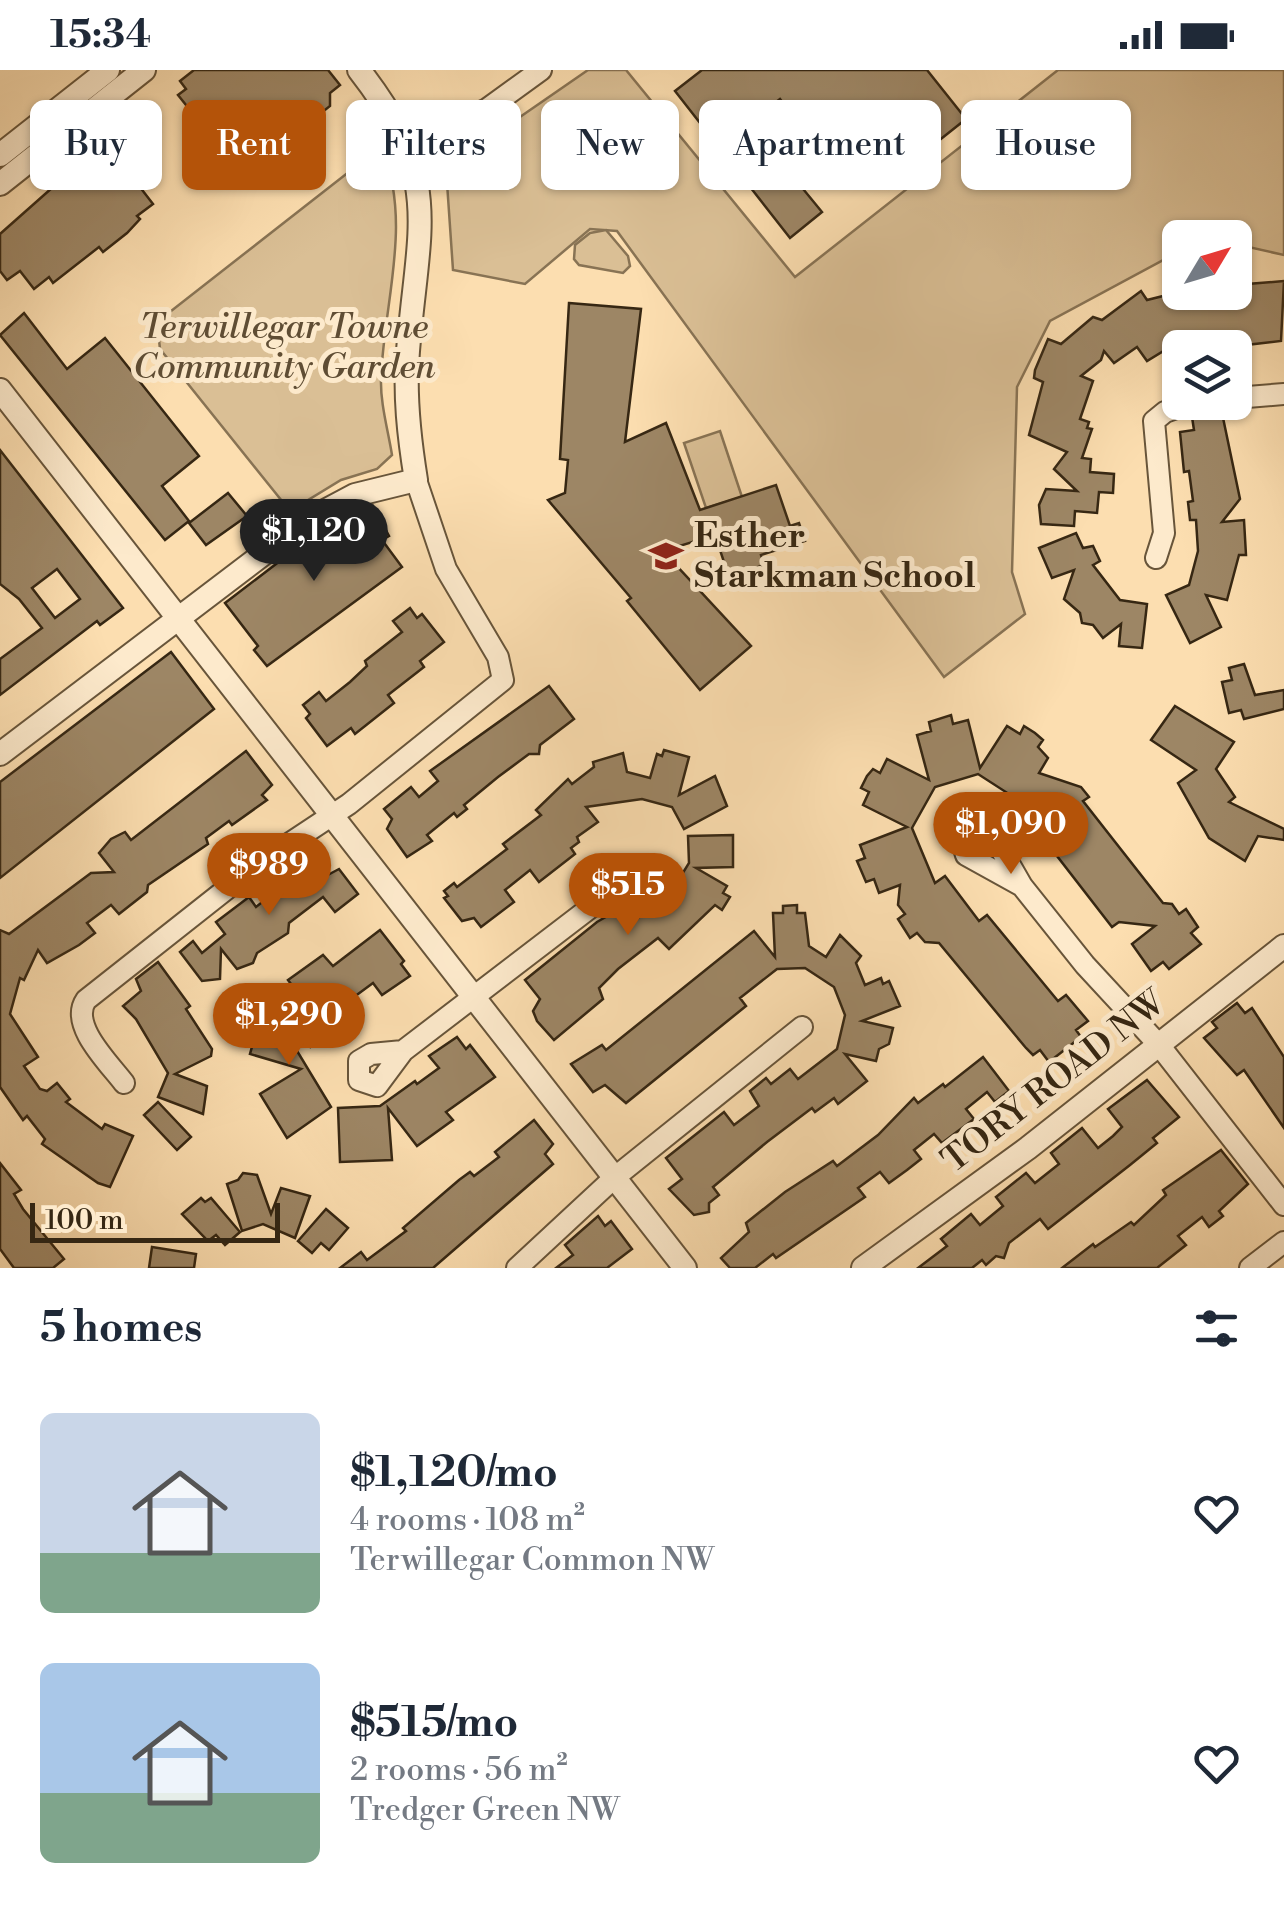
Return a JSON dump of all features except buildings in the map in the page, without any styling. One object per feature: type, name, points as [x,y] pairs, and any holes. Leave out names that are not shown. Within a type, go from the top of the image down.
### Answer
[{"type":"street","points":[[0,155],[108,70]]},
{"type":"street","points":[[0,184],[144,70]]},
{"type":"street","points":[[359,70],[382,100]]},
{"type":"street","points":[[500,100],[541,70]]},
{"type":"street","points":[[124,1084],[83,1027],[80,1013],[86,1000],[238,879],[334,815],[503,680],[498,657],[446,568],[416,480],[408,430],[407,365],[422,216],[417,190]]},
{"type":"street","points":[[0,390],[684,1268]]},
{"type":"street","points":[[1252,397],[1284,394]]},
{"type":"street","points":[[1156,558],[1164,533],[1154,421],[1162,414]]},
{"type":"street","points":[[0,754],[325,510],[368,490],[416,480]]},
{"type":"street","points":[[403,1051],[646,865]]},
{"type":"street","points":[[1022,886],[1085,966],[1159,1046],[1284,1205]]},
{"type":"street","name":"TORY ROAD NW","points":[[863,1268],[934,1221],[1284,946]]},
{"type":"street","points":[[517,1268],[614,1178],[802,1027]]},
{"type":"street","points":[[1250,1268],[1284,1242]]},
{"type":"green space","points":[[588,70],[626,70],[650,100],[545,100]]},
{"type":"green space","points":[[1058,70],[1284,70],[1284,255],[1252,248],[1252,220],[1162,220],[1162,261],[1050,321],[1017,387],[1012,572],[1025,614],[944,677],[617,231],[590,229],[525,284],[453,270],[448,190],[521,190],[521,116],[541,102],[541,190],[679,190],[679,135],[699,159],[699,190],[724,190],[795,277],[906,190],[941,190],[941,162],[961,146],[961,190],[1131,190],[1131,100],[1020,100]]},
{"type":"green space","name":"Terwillegar Towne Community Garden","points":[[346,174],[346,190],[393,190],[396,233],[381,377],[392,455],[377,469],[341,480],[290,511],[160,349],[157,322]]},
{"type":"green space","points":[[606,230],[628,256],[630,266],[623,273],[579,265],[574,259],[575,245],[590,233]]},
{"type":"green space","points":[[720,431],[742,497],[706,508],[684,443]]},
{"type":"place","name":"Esther Starkman School","points":[[666,556]]}]
